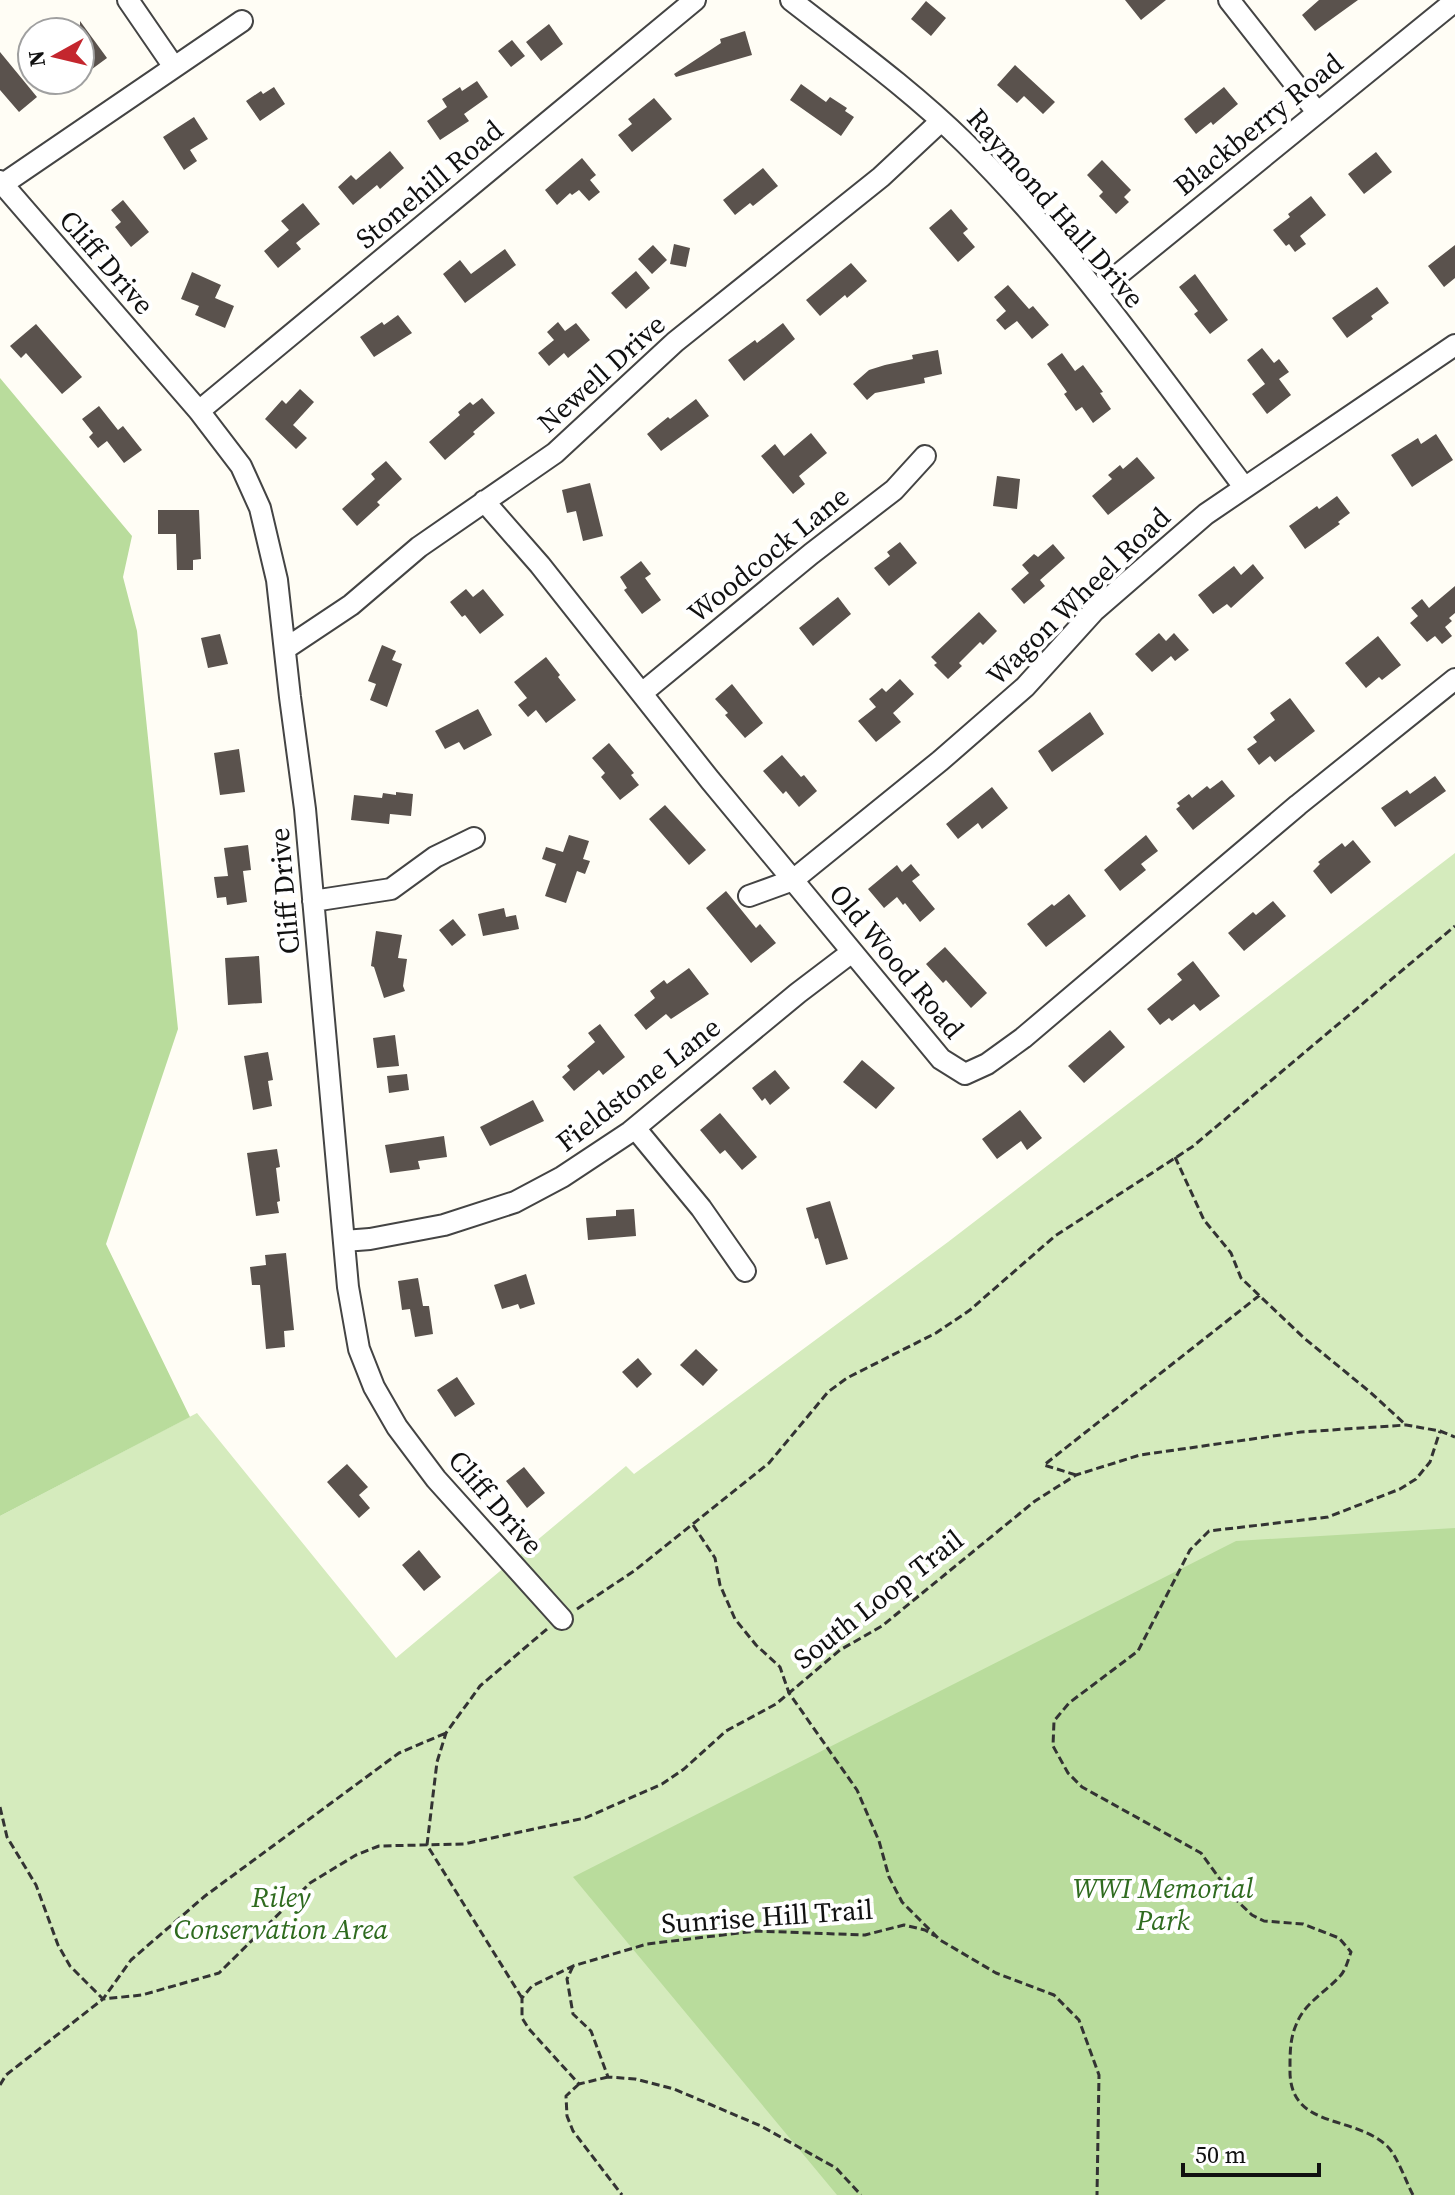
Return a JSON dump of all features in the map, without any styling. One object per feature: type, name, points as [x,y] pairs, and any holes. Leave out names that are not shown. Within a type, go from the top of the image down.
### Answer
[{"type":"street","points":[[128,0],[174,67]]},
{"type":"street","name":"Stonehill Road","points":[[199,411],[695,0]]},
{"type":"street","name":"Raymond Hall Drive","points":[[791,0],[912,95],[988,167],[1097,292],[1244,487]]},
{"type":"street","points":[[1229,0],[1317,112]]},
{"type":"street","name":"Blackberry Road","points":[[1097,292],[1455,1]]},
{"type":"street","points":[[1,183],[242,21]]},
{"type":"street","name":"Newell Drive","points":[[285,649],[351,605],[419,547],[555,453],[675,342],[881,177],[941,121]]},
{"type":"street","name":"Cliff Drive","points":[[1,183],[199,411],[241,466],[260,508],[277,580],[305,809],[348,1287],[359,1349],[374,1387],[397,1427],[436,1479],[562,1619]]},
{"type":"street","name":"Wagon Wheel Road","points":[[749,896],[793,880],[940,761],[1025,687],[1094,611],[1206,514],[1455,345]]},
{"type":"street","name":"Woodcock Lane","points":[[642,693],[894,490],[925,456]]},
{"type":"street","name":"Old Wood Road","points":[[484,501],[540,565],[710,780],[941,1059],[965,1074],[987,1064],[1023,1038],[1298,805],[1455,679]]},
{"type":"street","points":[[313,901],[391,889],[435,857],[474,838]]},
{"type":"street","name":"Fieldstone Lane","points":[[344,1241],[444,1225],[515,1202],[562,1177],[635,1128],[852,952]]},
{"type":"street","points":[[635,1128],[701,1208],[745,1271]]},
{"type":"path","points":[[579,2084],[522,2018],[522,1998],[427,1845],[437,1762],[446,1733],[480,1686],[541,1633],[634,1571],[769,1463],[828,1392],[847,1378],[936,1333],[970,1310],[1055,1236],[1192,1147],[1455,926]]},
{"type":"path","points":[[1175,1157],[1204,1220],[1231,1253],[1241,1278],[1304,1338],[1406,1425]]},
{"type":"path","points":[[1076,1475],[1044,1465],[1260,1295]]},
{"type":"path","name":"South Loop Trail","points":[[1097,2195],[1099,2075],[1079,2020],[1054,1995],[996,1973],[940,1940],[902,1902],[889,1877],[879,1841],[857,1790],[789,1693],[840,1650],[882,1626],[1035,1501],[1076,1475],[1140,1455],[1301,1432],[1406,1425],[1455,1437]]},
{"type":"path","points":[[1413,2195],[1389,2147],[1369,2134],[1317,2115],[1297,2101],[1289,2084],[1291,2043],[1296,2023],[1308,2005],[1343,1972],[1351,1952],[1339,1938],[1303,1924],[1264,1921],[1252,1915],[1233,1897],[1201,1853],[1082,1787],[1068,1773],[1053,1746],[1054,1721],[1069,1703],[1138,1651],[1190,1550],[1209,1531],[1328,1517],[1400,1489],[1416,1479],[1430,1462],[1440,1431]]},
{"type":"path","points":[[103,1999],[142,1995],[219,1973],[310,1883],[356,1855],[379,1846],[464,1844],[585,1818],[662,1784],[684,1769],[726,1731],[776,1704],[789,1693],[780,1667],[756,1645],[735,1619],[720,1585],[715,1558],[692,1524]]},
{"type":"path","points":[[0,2085],[6,2075],[103,1999],[131,1960],[205,1896],[399,1753],[446,1733]]},
{"type":"path","points":[[0,1807],[7,1837],[36,1885],[58,1945],[70,1966],[103,1999]]},
{"type":"path","name":"Sunrise Hill Trail","points":[[522,1998],[532,1986],[573,1966],[647,1944],[756,1931],[865,1935],[904,1925],[925,1930],[940,1940]]},
{"type":"path","points":[[573,1966],[567,1979],[573,2014],[591,2031],[608,2077]]},
{"type":"path","points":[[622,2195],[573,2131],[567,2116],[566,2096],[579,2084],[608,2077],[635,2079],[674,2089],[761,2126],[836,2168],[861,2195]]},
{"type":"green space","points":[[0,378],[132,536],[123,577],[137,631],[178,1029],[106,1244],[190,1417],[0,1516]]},
{"type":"green space","name":"Riley Conservation Area","points":[[1455,853],[1455,2195],[0,2195],[0,1516],[197,1413],[396,1658],[626,1466],[634,1474],[948,1242]]},
{"type":"green space","name":"WWI Memorial Park","points":[[1455,1528],[1455,2195],[837,2195],[573,1877],[1236,1541]]},
{"type":"building","points":[[1125,0],[1166,0],[1141,20]]},
{"type":"building","points":[[1319,0],[1358,0],[1315,31],[1302,15]]},
{"type":"building","points":[[926,1],[946,18],[931,36],[911,19]]},
{"type":"building","points":[[549,24],[563,44],[541,61],[526,42]]},
{"type":"building","points":[[745,31],[752,55],[676,77],[674,74],[721,43],[720,39]]},
{"type":"building","points":[[512,40],[525,56],[511,67],[498,51]]},
{"type":"building","points":[[96,43],[107,58],[96,66]]},
{"type":"building","points":[[0,52],[16,71],[16,96],[37,97],[19,112],[0,90]]},
{"type":"building","points":[[1015,65],[1055,102],[1043,114],[1024,96],[1017,103],[997,85]]},
{"type":"building","points":[[477,81],[488,97],[464,114],[469,121],[440,140],[427,121],[447,107],[442,99],[460,87],[462,91]]},
{"type":"building","points":[[801,84],[826,102],[830,97],[847,108],[845,111],[854,117],[841,136],[790,100]]},
{"type":"building","points":[[274,87],[285,104],[260,121],[246,101]]},
{"type":"building","points":[[1224,87],[1238,104],[1213,125],[1211,122],[1196,134],[1184,119]]},
{"type":"building","points":[[654,98],[672,119],[632,152],[618,135],[632,124],[628,119]]},
{"type":"building","points":[[194,117],[208,139],[190,150],[197,161],[184,170],[163,137]]},
{"type":"building","points":[[390,151],[404,168],[380,189],[377,185],[353,205],[338,187],[351,175],[356,180]]},
{"type":"building","points":[[1376,152],[1392,172],[1364,194],[1348,174]]},
{"type":"building","points":[[582,158],[596,175],[590,180],[600,192],[589,201],[579,190],[572,195],[570,193],[557,205],[545,190]]},
{"type":"building","points":[[1102,160],[1131,190],[1124,197],[1129,202],[1116,214],[1099,196],[1103,192],[1087,175]]},
{"type":"building","points":[[763,168],[778,186],[753,206],[750,203],[735,215],[723,200]]},
{"type":"building","points":[[1311,196],[1326,215],[1300,236],[1306,244],[1295,252],[1273,230]]},
{"type":"building","points":[[123,200],[149,232],[131,247],[115,227],[121,222],[111,210]]},
{"type":"building","points":[[303,203],[320,224],[296,243],[301,249],[278,268],[264,251],[289,230],[281,221]]},
{"type":"building","points":[[951,209],[968,229],[963,233],[975,247],[958,262],[929,228]]},
{"type":"building","points":[[674,244],[690,248],[686,267],[670,264]]},
{"type":"building","points":[[653,245],[667,260],[652,274],[638,259]]},
{"type":"building","points":[[1455,245],[1455,278],[1444,287],[1428,266]]},
{"type":"building","points":[[505,249],[516,265],[465,303],[443,274],[460,260],[471,274]]},
{"type":"building","points":[[851,263],[867,281],[820,316],[806,300]]},
{"type":"building","points":[[636,271],[650,288],[626,309],[611,293]]},
{"type":"building","points":[[192,272],[221,285],[215,298],[234,306],[225,328],[195,315],[199,306],[181,299]]},
{"type":"building","points":[[1195,274],[1228,320],[1210,334],[1194,314],[1198,311],[1179,287]]},
{"type":"building","points":[[1008,285],[1029,309],[1033,306],[1049,325],[1032,339],[1017,321],[1005,330],[996,320],[1006,311],[994,297]]},
{"type":"building","points":[[1377,287],[1389,303],[1347,338],[1332,318]]},
{"type":"building","points":[[398,315],[412,333],[374,357],[360,337]]},
{"type":"building","points":[[558,322],[565,331],[576,323],[590,340],[568,358],[564,353],[549,366],[538,353],[554,340],[547,332]]},
{"type":"building","points":[[783,323],[795,339],[744,381],[728,360]]},
{"type":"building","points":[[36,324],[82,377],[62,394],[26,353],[21,358],[10,346]]},
{"type":"building","points":[[1262,348],[1274,363],[1279,359],[1289,372],[1279,379],[1291,395],[1267,414],[1252,394],[1265,384],[1247,360]]},
{"type":"building","points":[[938,350],[942,374],[924,378],[925,383],[875,393],[867,400],[853,384],[869,370],[913,359],[912,355]]},
{"type":"building","points":[[1062,353],[1075,371],[1083,365],[1111,409],[1093,423],[1082,407],[1076,411],[1047,364]]},
{"type":"building","points":[[300,389],[314,402],[293,425],[307,438],[296,449],[265,419],[282,400],[286,404]]},
{"type":"building","points":[[482,398],[495,413],[445,460],[429,442],[470,402],[473,405]]},
{"type":"building","points":[[696,399],[709,416],[661,451],[647,434]]},
{"type":"building","points":[[99,406],[118,430],[123,426],[142,450],[124,463],[107,441],[98,448],[89,437],[93,433],[82,419]]},
{"type":"building","points":[[811,433],[827,453],[799,476],[805,484],[793,494],[761,456],[775,444],[784,456]]},
{"type":"building","points":[[1436,434],[1453,460],[1412,487],[1391,455],[1418,438],[1421,444]]},
{"type":"building","points":[[1137,457],[1155,478],[1108,515],[1092,496],[1112,479],[1108,475],[1120,465],[1123,469]]},
{"type":"building","points":[[386,461],[402,479],[357,526],[342,509],[375,479],[371,474]]},
{"type":"building","points":[[997,476],[1020,479],[1017,509],[993,506]]},
{"type":"building","points":[[590,483],[603,536],[583,541],[576,511],[567,513],[562,490]]},
{"type":"building","points":[[1337,496],[1350,513],[1305,549],[1289,526]]},
{"type":"building","points":[[158,510],[199,510],[201,559],[193,560],[193,570],[177,570],[176,534],[158,534]]},
{"type":"building","points":[[900,542],[917,563],[889,586],[874,568],[890,556],[887,552]]},
{"type":"building","points":[[1053,544],[1065,558],[1040,580],[1045,586],[1024,604],[1011,589],[1029,573],[1022,565]]},
{"type":"building","points":[[641,561],[651,574],[645,578],[661,600],[642,614],[624,590],[627,588],[620,577]]},
{"type":"building","points":[[1253,564],[1264,578],[1231,608],[1227,604],[1213,614],[1198,595],[1234,566],[1241,575]]},
{"type":"building","points":[[1455,586],[1455,613],[1445,627],[1452,636],[1442,644],[1435,636],[1427,642],[1410,623],[1418,616],[1411,608],[1422,599],[1429,608]]},
{"type":"building","points":[[466,589],[473,597],[483,589],[504,615],[480,634],[450,602]]},
{"type":"building","points":[[838,597],[851,614],[813,646],[799,628]]},
{"type":"building","points":[[979,612],[997,631],[983,645],[980,642],[948,679],[934,665],[937,663],[931,657]]},
{"type":"building","points":[[1159,633],[1166,641],[1174,633],[1189,650],[1175,661],[1171,656],[1152,672],[1135,654]]},
{"type":"building","points":[[220,634],[228,664],[208,668],[201,638]]},
{"type":"building","points":[[1378,636],[1401,665],[1366,688],[1345,663]]},
{"type":"building","points":[[382,645],[396,651],[392,660],[402,664],[387,707],[370,700],[376,684],[368,681]]},
{"type":"building","points":[[546,657],[576,700],[546,723],[536,710],[528,717],[518,705],[527,698],[514,682]]},
{"type":"building","points":[[900,679],[914,694],[893,713],[901,722],[876,742],[858,721],[876,707],[869,699],[882,688],[886,692]]},
{"type":"building","points":[[732,684],[763,723],[745,738],[715,699]]},
{"type":"building","points":[[1290,698],[1315,731],[1275,762],[1270,756],[1259,765],[1247,749],[1257,742],[1253,737],[1275,720],[1270,713]]},
{"type":"building","points":[[478,709],[492,735],[464,750],[459,742],[445,749],[435,731]]},
{"type":"building","points":[[1090,712],[1104,734],[1052,772],[1038,751]]},
{"type":"building","points":[[609,743],[634,773],[631,775],[639,785],[620,800],[601,777],[605,773],[592,758]]},
{"type":"building","points":[[239,749],[245,792],[220,795],[214,753]]},
{"type":"building","points":[[782,755],[817,791],[799,807],[763,771]]},
{"type":"building","points":[[1435,776],[1446,791],[1395,827],[1381,808],[1407,790],[1410,794]]},
{"type":"building","points":[[1222,780],[1235,796],[1193,830],[1176,809],[1180,806],[1177,803],[1189,794],[1192,798],[1207,786],[1210,789]]},
{"type":"building","points":[[992,787],[1008,808],[982,829],[978,823],[958,839],[946,824]]},
{"type":"building","points":[[396,792],[413,794],[411,816],[390,814],[389,824],[351,820],[354,795],[382,798],[383,793],[396,795]]},
{"type":"building","points":[[665,805],[706,850],[689,865],[649,819]]},
{"type":"building","points":[[569,835],[589,841],[583,859],[590,861],[585,874],[577,871],[566,903],[545,896],[556,864],[559,865],[542,859],[546,847],[563,852]]},
{"type":"building","points":[[1146,835],[1158,851],[1141,864],[1146,870],[1120,891],[1104,870]]},
{"type":"building","points":[[1353,840],[1371,862],[1331,894],[1313,871],[1320,864],[1318,862],[1342,843],[1345,847]]},
{"type":"building","points":[[248,845],[251,870],[243,871],[247,902],[227,905],[226,897],[217,898],[214,877],[228,876],[224,848]]},
{"type":"building","points":[[911,864],[920,875],[912,881],[935,909],[920,922],[897,897],[884,908],[868,889],[897,865],[902,872]]},
{"type":"building","points":[[726,891],[756,928],[760,924],[776,943],[751,963],[706,908]]},
{"type":"building","points":[[1069,894],[1086,916],[1046,947],[1027,924]]},
{"type":"building","points":[[1273,901],[1286,916],[1244,951],[1228,933],[1253,912],[1256,915]]},
{"type":"building","points":[[504,908],[506,917],[516,915],[519,929],[483,936],[478,914]]},
{"type":"building","points":[[453,919],[466,935],[452,946],[439,930]]},
{"type":"building","points":[[376,931],[402,935],[398,958],[407,959],[405,991],[384,998],[374,967],[371,966]]},
{"type":"building","points":[[945,947],[987,993],[971,1008],[946,980],[943,983],[926,964]]},
{"type":"building","points":[[259,956],[262,1003],[228,1005],[225,958]]},
{"type":"building","points":[[1193,961],[1220,996],[1200,1011],[1194,1004],[1172,1021],[1169,1018],[1160,1025],[1147,1009],[1182,980],[1177,974]]},
{"type":"building","points":[[689,968],[709,994],[671,1019],[666,1014],[646,1030],[634,1015],[655,998],[650,991],[664,980],[667,984]]},
{"type":"building","points":[[600,1024],[625,1057],[603,1075],[599,1070],[574,1091],[562,1077],[570,1070],[567,1066],[595,1042],[588,1033]]},
{"type":"building","points":[[1110,1030],[1125,1047],[1084,1083],[1068,1066]]},
{"type":"building","points":[[395,1035],[399,1066],[377,1068],[373,1038]]},
{"type":"building","points":[[268,1052],[273,1080],[268,1081],[272,1106],[253,1110],[244,1056]]},
{"type":"building","points":[[862,1060],[895,1088],[876,1109],[843,1082]]},
{"type":"building","points":[[775,1070],[790,1088],[770,1105],[765,1098],[762,1101],[752,1088]]},
{"type":"building","points":[[407,1074],[409,1090],[389,1093],[387,1076]]},
{"type":"building","points":[[533,1100],[544,1121],[490,1146],[480,1127]]},
{"type":"building","points":[[1020,1110],[1042,1138],[1027,1150],[1021,1141],[997,1159],[982,1139]]},
{"type":"building","points":[[720,1113],[757,1157],[742,1170],[725,1150],[720,1154],[700,1130]]},
{"type":"building","points":[[444,1136],[447,1157],[418,1161],[420,1169],[390,1173],[385,1145]]},
{"type":"building","points":[[277,1149],[280,1167],[276,1168],[279,1213],[256,1216],[247,1153]]},
{"type":"building","points":[[830,1201],[848,1259],[826,1265],[806,1208]]},
{"type":"building","points":[[634,1209],[636,1236],[588,1240],[586,1218],[616,1216],[616,1210]]},
{"type":"building","points":[[286,1253],[294,1330],[284,1331],[285,1347],[266,1349],[260,1285],[252,1285],[250,1267],[266,1265],[265,1255]]},
{"type":"building","points":[[526,1274],[535,1304],[520,1309],[518,1304],[502,1309],[494,1285]]},
{"type":"building","points":[[418,1278],[423,1306],[429,1306],[433,1334],[415,1337],[410,1309],[402,1310],[398,1281]]},
{"type":"building","points":[[696,1349],[718,1370],[703,1386],[680,1365]]},
{"type":"building","points":[[638,1358],[652,1374],[637,1388],[622,1372]]},
{"type":"building","points":[[457,1377],[475,1404],[455,1417],[437,1390]]},
{"type":"building","points":[[347,1464],[368,1487],[359,1495],[370,1508],[359,1518],[327,1482]]},
{"type":"building","points":[[524,1467],[545,1493],[527,1508],[506,1481]]},
{"type":"building","points":[[419,1550],[441,1577],[424,1591],[402,1565]]}]
